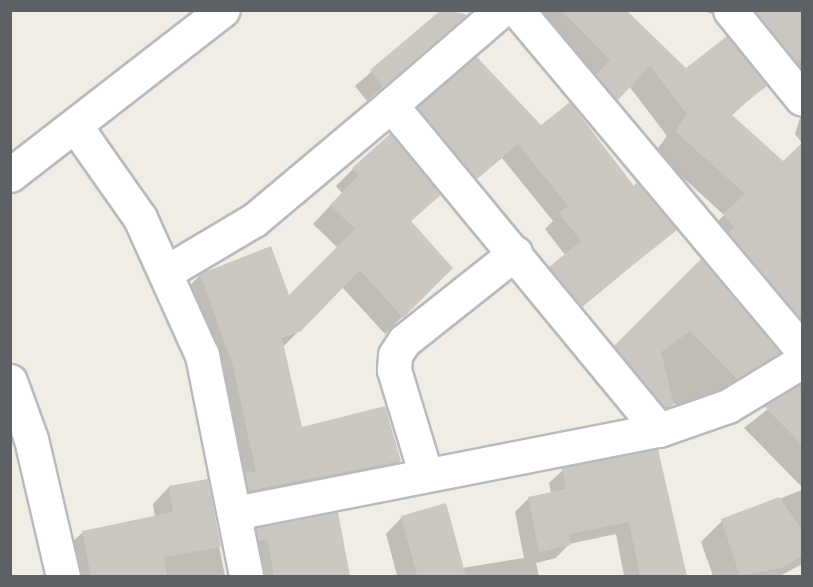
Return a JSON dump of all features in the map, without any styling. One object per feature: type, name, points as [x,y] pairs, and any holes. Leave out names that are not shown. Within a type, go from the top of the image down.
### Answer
[{"type":"street","points":[[10,175],[76,127],[223,10]]},
{"type":"street","points":[[168,271],[254,220],[501,10]]},
{"type":"street","points":[[517,10],[802,350]]},
{"type":"street","points":[[730,10],[802,99]]},
{"type":"street","points":[[391,105],[659,430]]},
{"type":"street","points":[[76,127],[140,218],[168,271],[202,355],[246,576]]},
{"type":"street","points":[[425,472],[394,370],[395,355],[404,342],[515,253]]},
{"type":"street","points":[[235,513],[425,472],[659,430],[728,406],[802,361]]},
{"type":"street","points":[[10,381],[31,439],[63,576]]},
{"type":"building","points":[[441,10],[467,15],[384,87],[370,70]]},
{"type":"building","points":[[561,10],[626,10],[686,68],[727,36],[767,86],[731,114],[783,161],[802,143],[802,321],[728,233],[734,227],[723,214],[745,194],[675,131],[687,114],[650,66],[617,101],[596,75],[610,60]]},
{"type":"building","points":[[802,10],[802,58],[796,62],[756,12]]},
{"type":"building","points":[[476,56],[541,125],[570,102],[634,186],[637,182],[677,230],[581,306],[549,267],[581,241],[559,213],[568,206],[518,144],[476,179],[417,107]]},
{"type":"building","points":[[390,134],[441,195],[411,221],[453,268],[403,318],[360,270],[301,331],[282,338],[302,427],[385,406],[401,461],[248,491],[245,473],[256,472],[233,366],[200,274],[271,246],[289,295],[355,229],[330,205],[359,175],[352,168]]},
{"type":"building","points":[[701,259],[780,353],[737,379],[690,331],[661,352],[674,405],[665,408],[614,346]]},
{"type":"building","points":[[802,383],[802,445],[764,406]]},
{"type":"building","points":[[658,449],[687,576],[640,576],[629,522],[569,534],[571,545],[539,552],[528,497],[566,489],[562,468]]},
{"type":"building","points":[[208,479],[221,547],[164,557],[167,576],[91,576],[82,531],[173,512],[169,486]]},
{"type":"building","points":[[779,497],[802,530],[802,556],[784,567],[740,576],[721,519]]},
{"type":"building","points":[[446,503],[466,576],[417,576],[401,516]]},
{"type":"building","points":[[338,512],[350,576],[274,576],[267,539],[258,541],[256,528]]}]
